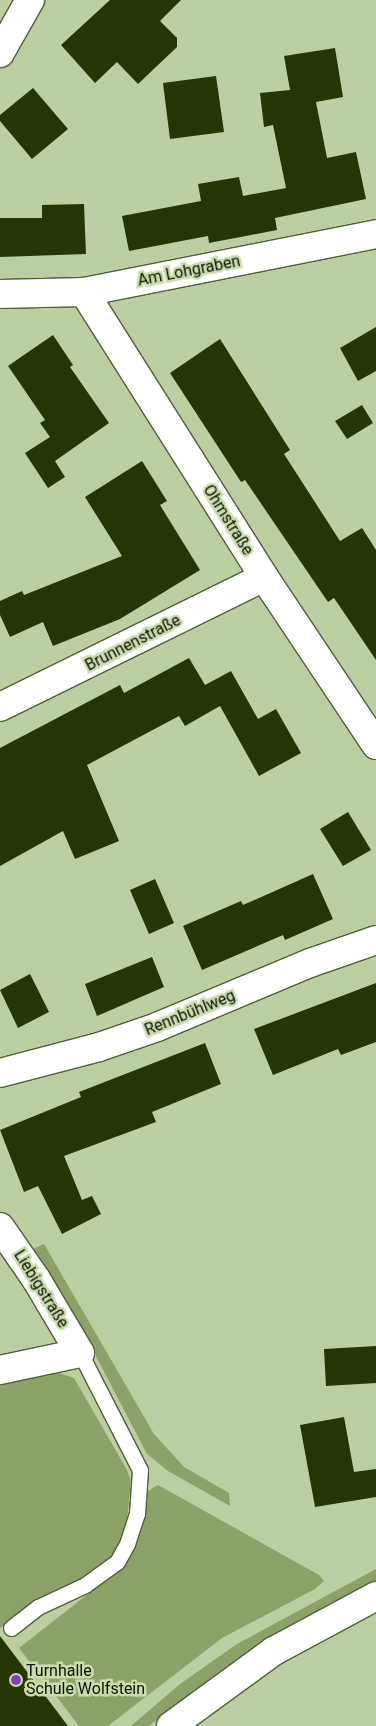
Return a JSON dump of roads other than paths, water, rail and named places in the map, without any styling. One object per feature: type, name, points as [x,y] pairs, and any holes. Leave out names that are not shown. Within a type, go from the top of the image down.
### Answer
[{"type":"street","points":[[0,53],[30,0]]},
{"type":"street","name":"Am Lohgraben","points":[[0,294],[84,292],[376,234]]},
{"type":"street","name":"Ohmstraße","points":[[84,292],[264,577],[376,745]]},
{"type":"street","name":"Brunnenstraße","points":[[0,707],[264,577]]},
{"type":"street","name":"Rennbühlweg","points":[[0,1073],[98,1047],[157,1027],[310,963],[376,940]]},
{"type":"street","name":"Liebigstraße","points":[[0,1227],[36,1279],[80,1353]]},
{"type":"street","points":[[0,1370],[80,1353]]},
{"type":"street","points":[[171,1726],[274,1651],[376,1596]]},
{"type":"lane","points":[[11,1628],[38,1607],[85,1585],[117,1562],[127,1544],[137,1514],[140,1470],[80,1353]]},
{"type":"place","name":"Turnhalle Schule Wolfstein","points":[[16,1680]]}]
